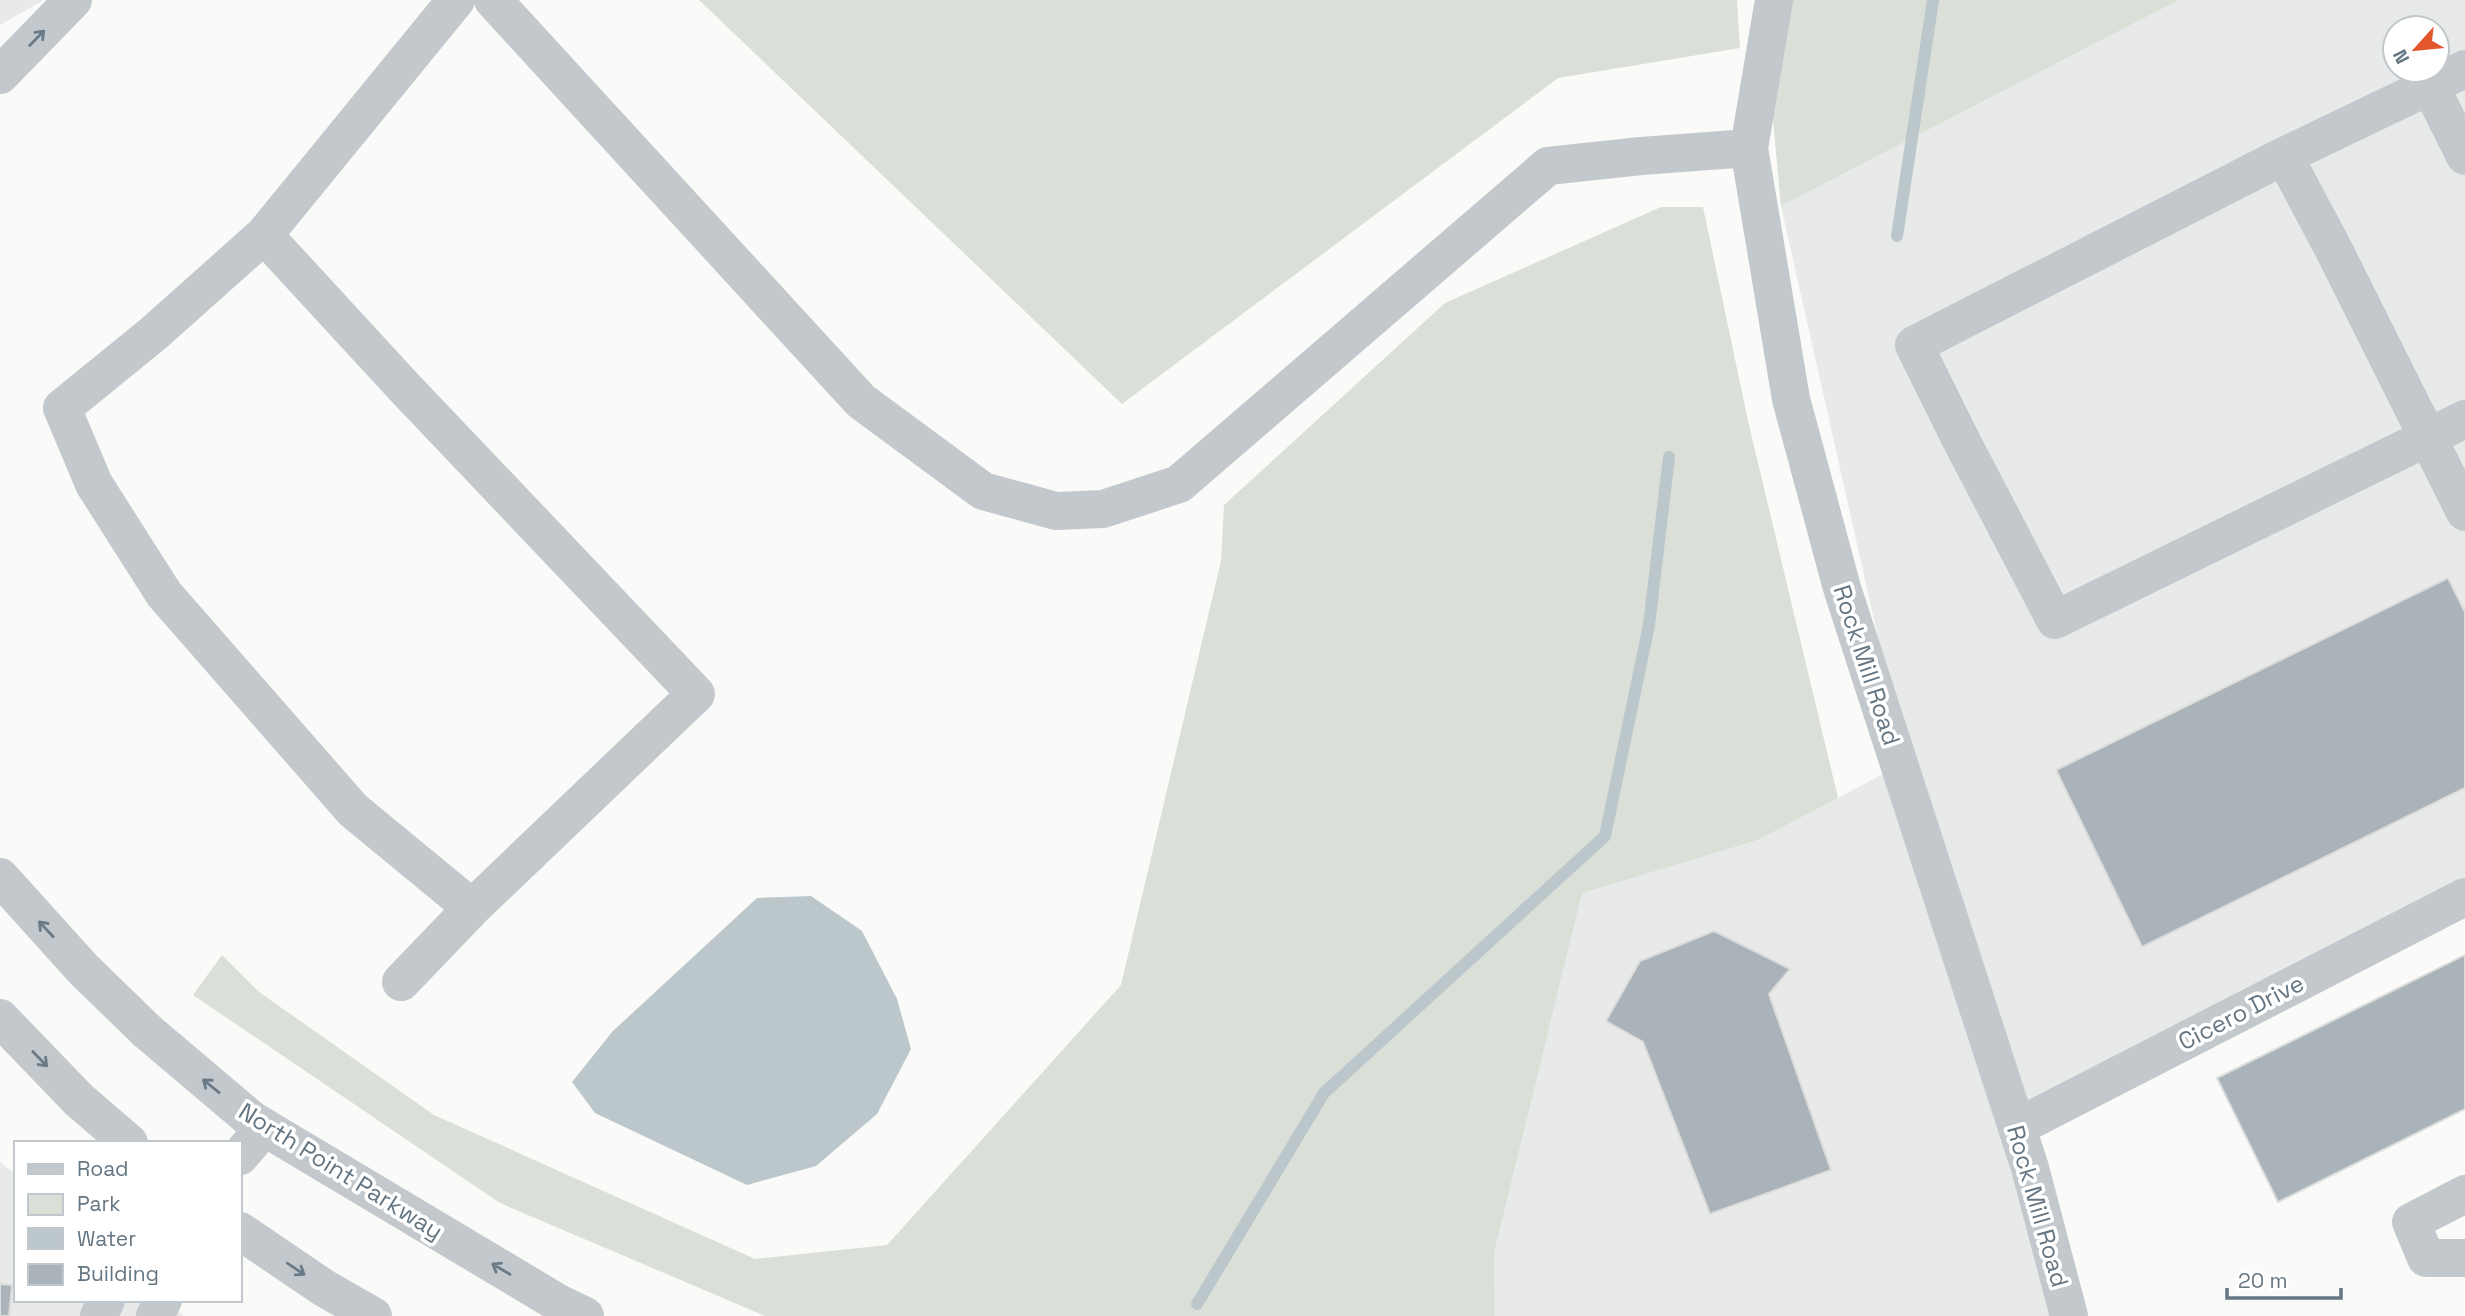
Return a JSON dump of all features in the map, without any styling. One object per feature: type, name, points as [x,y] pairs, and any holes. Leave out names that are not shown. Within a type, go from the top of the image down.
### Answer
[{"type":"street","points":[[0,75],[73,0]]},
{"type":"street","points":[[456,0],[264,235],[153,334],[62,408],[94,484],[163,594],[353,810],[472,908]]},
{"type":"street","points":[[493,0],[861,401],[983,491],[1056,511],[1103,509],[1179,484],[1548,166],[1749,148]]},
{"type":"street","name":"Rock Mill Road","points":[[1774,0],[1749,148],[1791,399],[1842,588],[2030,1168],[2069,1316]]},
{"type":"street","points":[[2465,69],[2284,156],[1914,345],[1959,438],[2055,620],[2465,419]]},
{"type":"street","points":[[2430,86],[2465,156]]},
{"type":"street","points":[[2284,156],[2465,512]]},
{"type":"street","points":[[264,235],[403,386],[696,694],[472,908],[401,982]]},
{"type":"street","name":"North Point Parkway","points":[[0,877],[84,970],[148,1032],[252,1142],[585,1316]]},
{"type":"street","name":"Cicero Drive","points":[[2017,1127],[2465,897]]},
{"type":"street","points":[[0,1018],[79,1100],[127,1141]]},
{"type":"street","points":[[2465,1194],[2411,1222],[2426,1258],[2465,1258]]},
{"type":"street","points":[[242,1232],[324,1288],[373,1316]]},
{"type":"shaded area","points":[[0,0],[44,0],[0,25]]},
{"type":"shaded area","points":[[2179,0],[2465,0],[2465,902],[2011,1134],[2062,1316],[1495,1316],[1494,1253],[1581,893],[1758,840],[1906,762],[1781,206]]},
{"type":"shaded area","points":[[0,1162],[14,1173],[14,1302],[167,1302],[184,1316],[0,1316]]},
{"type":"green space","points":[[699,0],[1737,0],[1740,48],[1558,78],[1122,404]]},
{"type":"green space","points":[[1762,0],[2179,0],[1781,206]]},
{"type":"green space","points":[[1661,207],[1703,207],[1748,421],[1838,798],[1758,840],[1582,893],[1494,1253],[1495,1316],[765,1316],[500,1203],[193,995],[222,955],[259,992],[434,1115],[755,1259],[887,1245],[1121,985],[1221,561],[1224,505],[1445,303]]},
{"type":"water","points":[[811,896],[862,931],[897,999],[911,1049],[877,1114],[816,1166],[747,1185],[595,1113],[572,1082],[613,1031],[757,898]]},
{"type":"building","points":[[2448,578],[2465,612],[2465,788],[2142,947],[2056,770]]},
{"type":"building","points":[[1714,931],[1790,969],[1769,994],[1831,1170],[1710,1214],[1643,1042],[1606,1021],[1640,961]]},
{"type":"building","points":[[2465,955],[2465,1109],[2278,1202],[2217,1078]]},
{"type":"building","points":[[0,1284],[12,1285],[9,1316],[0,1316]]},
{"type":"waterway","points":[[1897,236],[1933,0]]},
{"type":"waterway","points":[[1197,1304],[1324,1093],[1605,836],[1649,625],[1669,457]]}]
